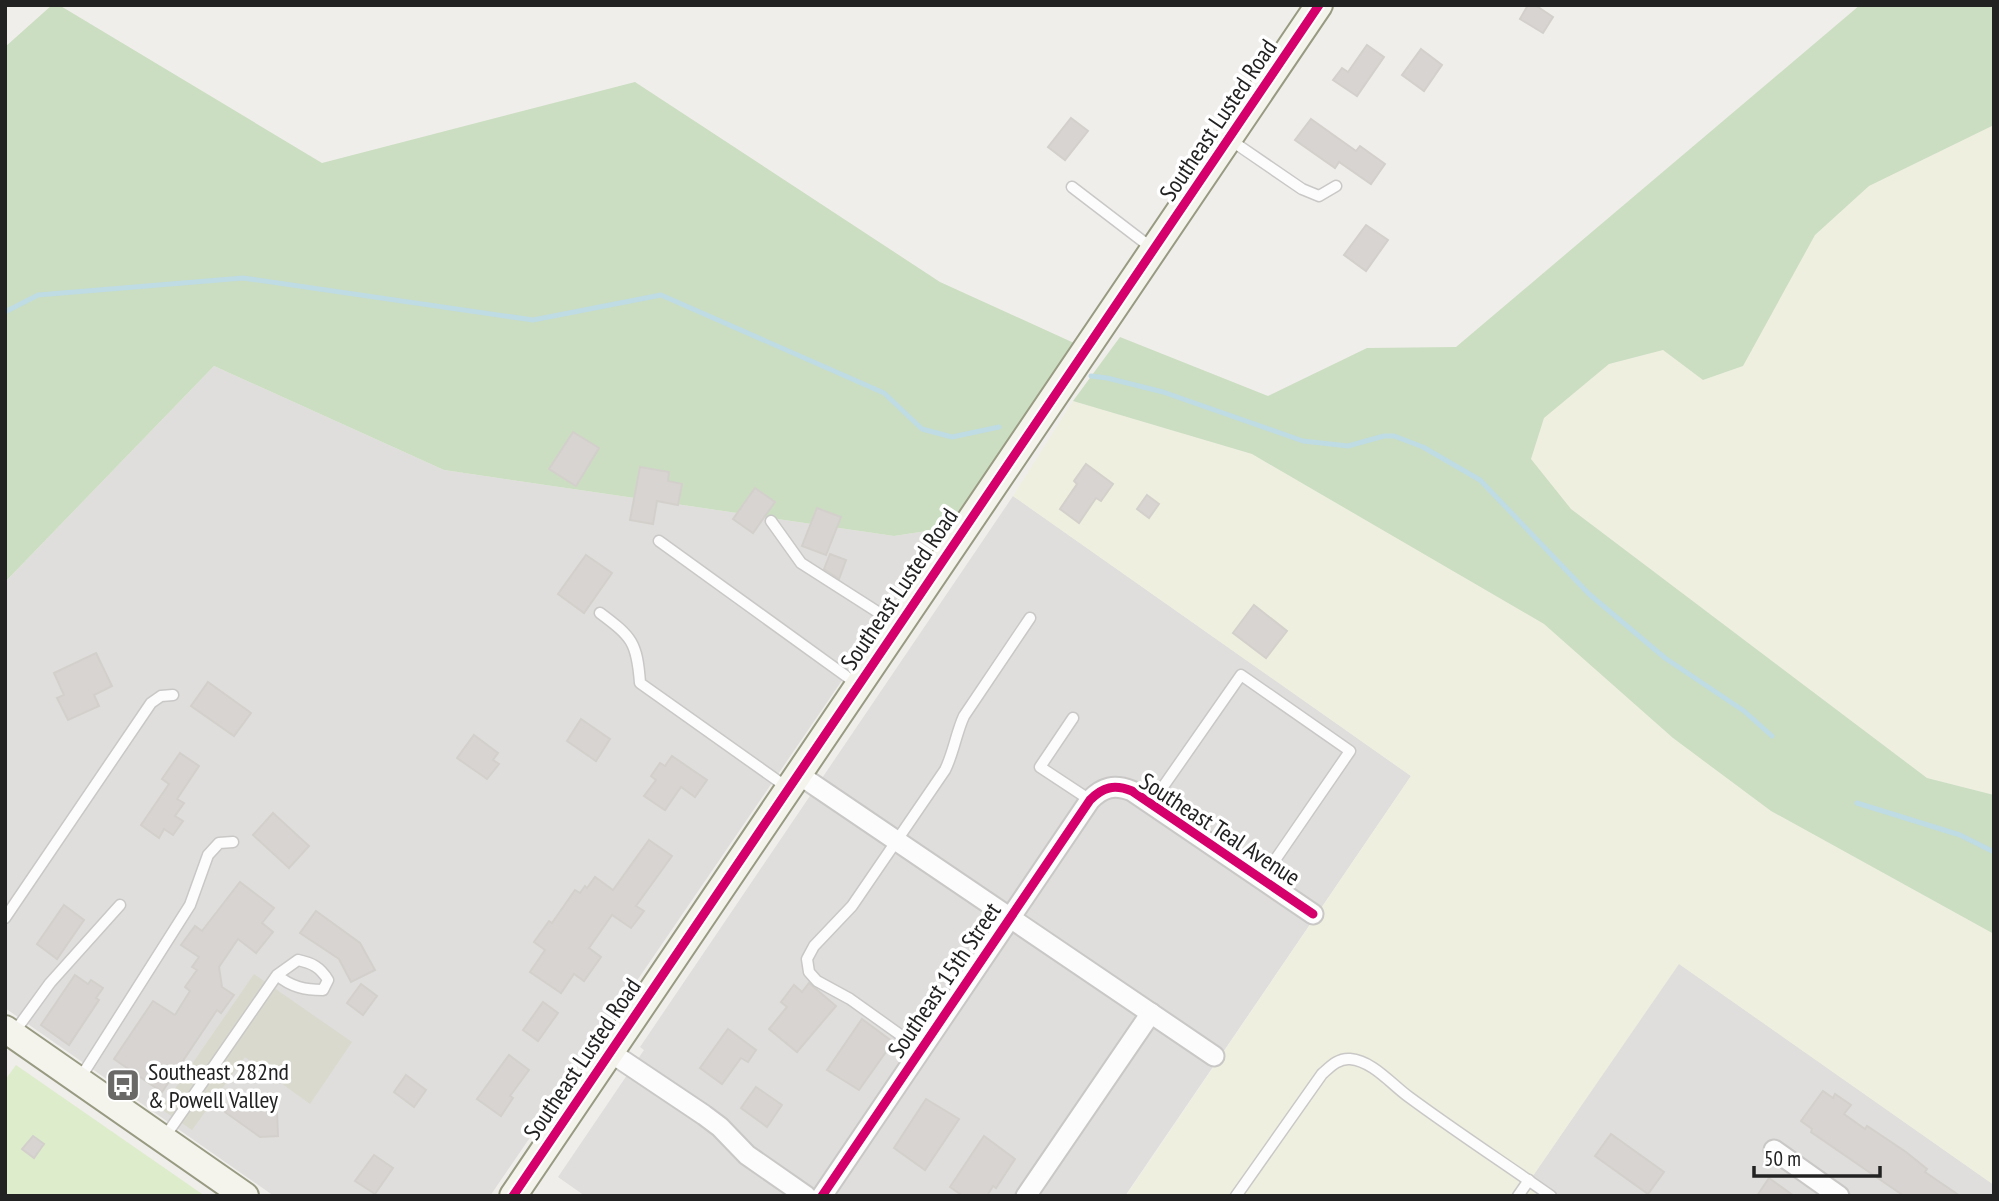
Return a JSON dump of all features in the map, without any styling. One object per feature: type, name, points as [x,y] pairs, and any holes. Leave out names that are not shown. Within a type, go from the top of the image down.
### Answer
[{"type":"main road","name":"Southeast Lusted Road","points":[[513,1196],[1319,5]]},
{"type":"main road","points":[[8,1036],[79,1080],[245,1196]]},
{"type":"street","points":[[793,781],[897,840],[1214,1056]]},
{"type":"street","name":"Southeast Teal Avenue","points":[[1096,794],[1109,787],[1123,788],[1151,804],[1313,914]]},
{"type":"street","name":"Southeast 15th Street","points":[[822,1196],[1009,917],[1096,794]]},
{"type":"street","points":[[1026,1196],[1151,1013]]},
{"type":"street","points":[[610,1052],[704,1115],[720,1127],[747,1155],[806,1196]]},
{"type":"street","points":[[1774,1150],[1839,1196]]},
{"type":"lane","points":[[1229,138],[1303,189],[1319,196],[1336,186]]},
{"type":"lane","points":[[1072,187],[1153,250]]},
{"type":"lane","points":[[771,521],[801,563],[898,625]]},
{"type":"lane","points":[[659,541],[858,684]]},
{"type":"lane","points":[[600,613],[625,632],[638,655],[640,683],[793,781]]},
{"type":"lane","points":[[920,1049],[850,999],[817,981],[809,972],[807,959],[814,946],[852,906],[948,763],[964,716],[1030,618]]},
{"type":"lane","points":[[1151,804],[1241,675],[1350,751],[1262,879]]},
{"type":"lane","points":[[5,918],[151,702],[161,696],[173,695]]},
{"type":"lane","points":[[1073,718],[1040,766],[1096,794]]},
{"type":"lane","points":[[79,1080],[190,905],[208,855],[219,843],[233,842]]},
{"type":"lane","points":[[8,1036],[50,983],[120,905]]},
{"type":"lane","points":[[164,1139],[278,975],[298,960],[321,969],[328,980],[323,990],[307,990],[287,983],[278,975]]},
{"type":"lane","points":[[1236,1196],[1322,1074],[1335,1063],[1349,1059],[1380,1073],[1408,1096],[1551,1196]]},
{"type":"lane","points":[[1518,1196],[1529,1180]]},
{"type":"shaded area","points":[[214,366],[444,470],[894,536],[946,528],[490,1196],[274,1196],[5,1008],[5,582]]},
{"type":"shaded area","points":[[1013,496],[1411,776],[1125,1196],[585,1196],[558,1177],[644,1050],[640,1047]]},
{"type":"shaded area","points":[[1678,963],[1994,1185],[1994,1196],[1540,1196],[1526,1186]]},
{"type":"shaded area","points":[[254,974],[352,1042],[310,1104],[245,1057],[192,1130],[161,1109]]},
{"type":"green space","points":[[52,5],[59,5],[322,163],[635,82],[940,282],[1074,343],[953,525],[894,536],[444,470],[214,366],[5,582],[5,47]]},
{"type":"green space","points":[[1860,5],[1994,5],[1994,125],[1869,186],[1815,235],[1743,366],[1703,380],[1663,350],[1609,364],[1544,418],[1531,459],[1571,509],[1927,778],[1994,795],[1994,934],[1771,811],[1673,738],[1544,624],[1252,454],[1073,401],[1120,337],[1268,396],[1367,348],[1456,347]]},
{"type":"green space","points":[[1994,125],[1994,795],[1927,778],[1571,509],[1531,459],[1544,418],[1609,364],[1663,350],[1703,380],[1743,366],[1815,235],[1869,186]]},
{"type":"green space","points":[[1073,401],[1252,454],[1544,624],[1673,738],[1771,811],[1994,934],[1994,1185],[1679,964],[1526,1186],[1540,1196],[1126,1196],[1411,776],[1013,496]]},
{"type":"green space","points":[[16,1065],[205,1196],[5,1196],[5,1080]]},
{"type":"building","points":[[1528,5],[1535,5],[1553,17],[1543,33],[1520,19]]},
{"type":"building","points":[[1367,45],[1384,57],[1357,96],[1333,80],[1342,68],[1348,72]]},
{"type":"building","points":[[1421,49],[1442,65],[1424,91],[1402,75]]},
{"type":"building","points":[[1071,118],[1088,131],[1065,160],[1048,147]]},
{"type":"building","points":[[1311,119],[1356,151],[1360,146],[1385,164],[1371,184],[1339,162],[1335,168],[1295,140]]},
{"type":"building","points":[[1366,225],[1388,240],[1366,271],[1344,255]]},
{"type":"building","points":[[573,432],[599,448],[576,486],[549,469]]},
{"type":"building","points":[[1086,464],[1113,484],[1101,501],[1096,498],[1079,523],[1060,509],[1077,484],[1074,481]]},
{"type":"building","points":[[640,467],[669,472],[668,481],[682,484],[678,505],[657,501],[653,524],[630,520]]},
{"type":"building","points":[[755,488],[775,502],[753,533],[733,519]]},
{"type":"building","points":[[1147,495],[1159,504],[1149,518],[1137,509]]},
{"type":"building","points":[[817,508],[841,517],[826,555],[802,546]]},
{"type":"building","points":[[830,554],[846,560],[839,579],[824,569]]},
{"type":"building","points":[[586,555],[612,573],[584,613],[558,594]]},
{"type":"building","points":[[1254,605],[1287,631],[1266,658],[1233,633]]},
{"type":"building","points":[[96,653],[112,686],[94,695],[99,706],[68,720],[57,698],[64,695],[54,673]]},
{"type":"building","points":[[208,682],[251,713],[234,736],[191,706]]},
{"type":"building","points":[[581,719],[610,739],[596,761],[567,741]]},
{"type":"building","points":[[474,735],[498,753],[493,760],[499,764],[487,779],[457,758]]},
{"type":"building","points":[[180,753],[199,766],[177,799],[184,803],[175,816],[183,821],[173,835],[164,829],[159,838],[141,825],[169,784],[162,779]]},
{"type":"building","points":[[672,756],[707,780],[695,797],[681,787],[665,810],[644,796],[656,780],[651,776],[660,763],[665,766]]},
{"type":"building","points":[[273,813],[309,846],[289,868],[253,835]]},
{"type":"building","points":[[649,840],[672,856],[636,906],[644,911],[631,928],[612,915],[589,948],[601,957],[584,981],[574,974],[561,993],[530,972],[545,950],[534,942],[549,921],[552,923],[575,890],[580,893],[595,877],[613,890]]},
{"type":"building","points":[[240,882],[274,908],[262,923],[273,932],[256,953],[238,939],[219,967],[222,987],[234,995],[221,1013],[217,1010],[162,1092],[114,1059],[153,1001],[175,1015],[190,991],[185,987],[197,970],[192,967],[199,957],[181,945],[195,926],[202,931]]},
{"type":"building","points":[[64,905],[84,920],[57,959],[37,944]]},
{"type":"building","points":[[316,911],[360,943],[375,970],[351,982],[339,959],[300,933]]},
{"type":"building","points":[[75,975],[88,984],[91,980],[103,988],[96,998],[99,1000],[69,1045],[41,1025]]},
{"type":"building","points":[[809,983],[836,1006],[797,1052],[769,1029],[787,1007],[781,1002],[794,985],[802,992]]},
{"type":"building","points":[[361,984],[377,996],[363,1015],[347,1003]]},
{"type":"building","points":[[543,1002],[558,1013],[538,1041],[523,1030]]},
{"type":"building","points":[[862,1019],[893,1042],[859,1090],[827,1070]]},
{"type":"building","points":[[728,1029],[756,1050],[748,1062],[741,1058],[722,1084],[700,1068]]},
{"type":"building","points":[[509,1055],[529,1070],[510,1096],[513,1098],[501,1116],[477,1099]]},
{"type":"building","points":[[406,1075],[426,1090],[414,1107],[394,1092]]},
{"type":"building","points":[[756,1087],[782,1105],[767,1127],[741,1108]]},
{"type":"building","points":[[1823,1091],[1833,1098],[1835,1094],[1851,1105],[1844,1114],[1906,1152],[1927,1169],[1925,1172],[1960,1196],[1904,1196],[1811,1132],[1812,1129],[1801,1121]]},
{"type":"building","points":[[238,1092],[265,1111],[277,1111],[278,1136],[260,1137],[225,1112]]},
{"type":"building","points":[[926,1099],[959,1119],[925,1170],[894,1148]]},
{"type":"building","points":[[1611,1134],[1664,1172],[1648,1194],[1595,1156]]},
{"type":"building","points":[[33,1136],[44,1144],[34,1158],[22,1149]]},
{"type":"building","points":[[984,1136],[1015,1159],[996,1188],[993,1186],[987,1196],[963,1196],[950,1187]]},
{"type":"building","points":[[374,1155],[393,1168],[375,1194],[355,1181]]},
{"type":"building","points":[[1769,1178],[1794,1196],[1757,1196]]},
{"type":"waterway","points":[[5,312],[38,295],[243,278],[533,320],[661,295],[884,393],[922,429],[952,437],[999,427]]},
{"type":"waterway","points":[[1091,376],[1163,392],[1303,441],[1348,446],[1384,436],[1394,436],[1423,447],[1480,480],[1589,594],[1665,658],[1744,711],[1772,736]]},
{"type":"waterway","points":[[1857,803],[1960,835],[1994,852]]},
{"type":"cycle path","points":[[513,1196],[1319,5]]},
{"type":"cycle path","points":[[822,1196],[1090,800],[1100,792],[1114,787],[1132,791],[1313,914]]},
{"type":"place","name":"Southeast 282nd & Powell Valley","points":[[123,1085]]}]
